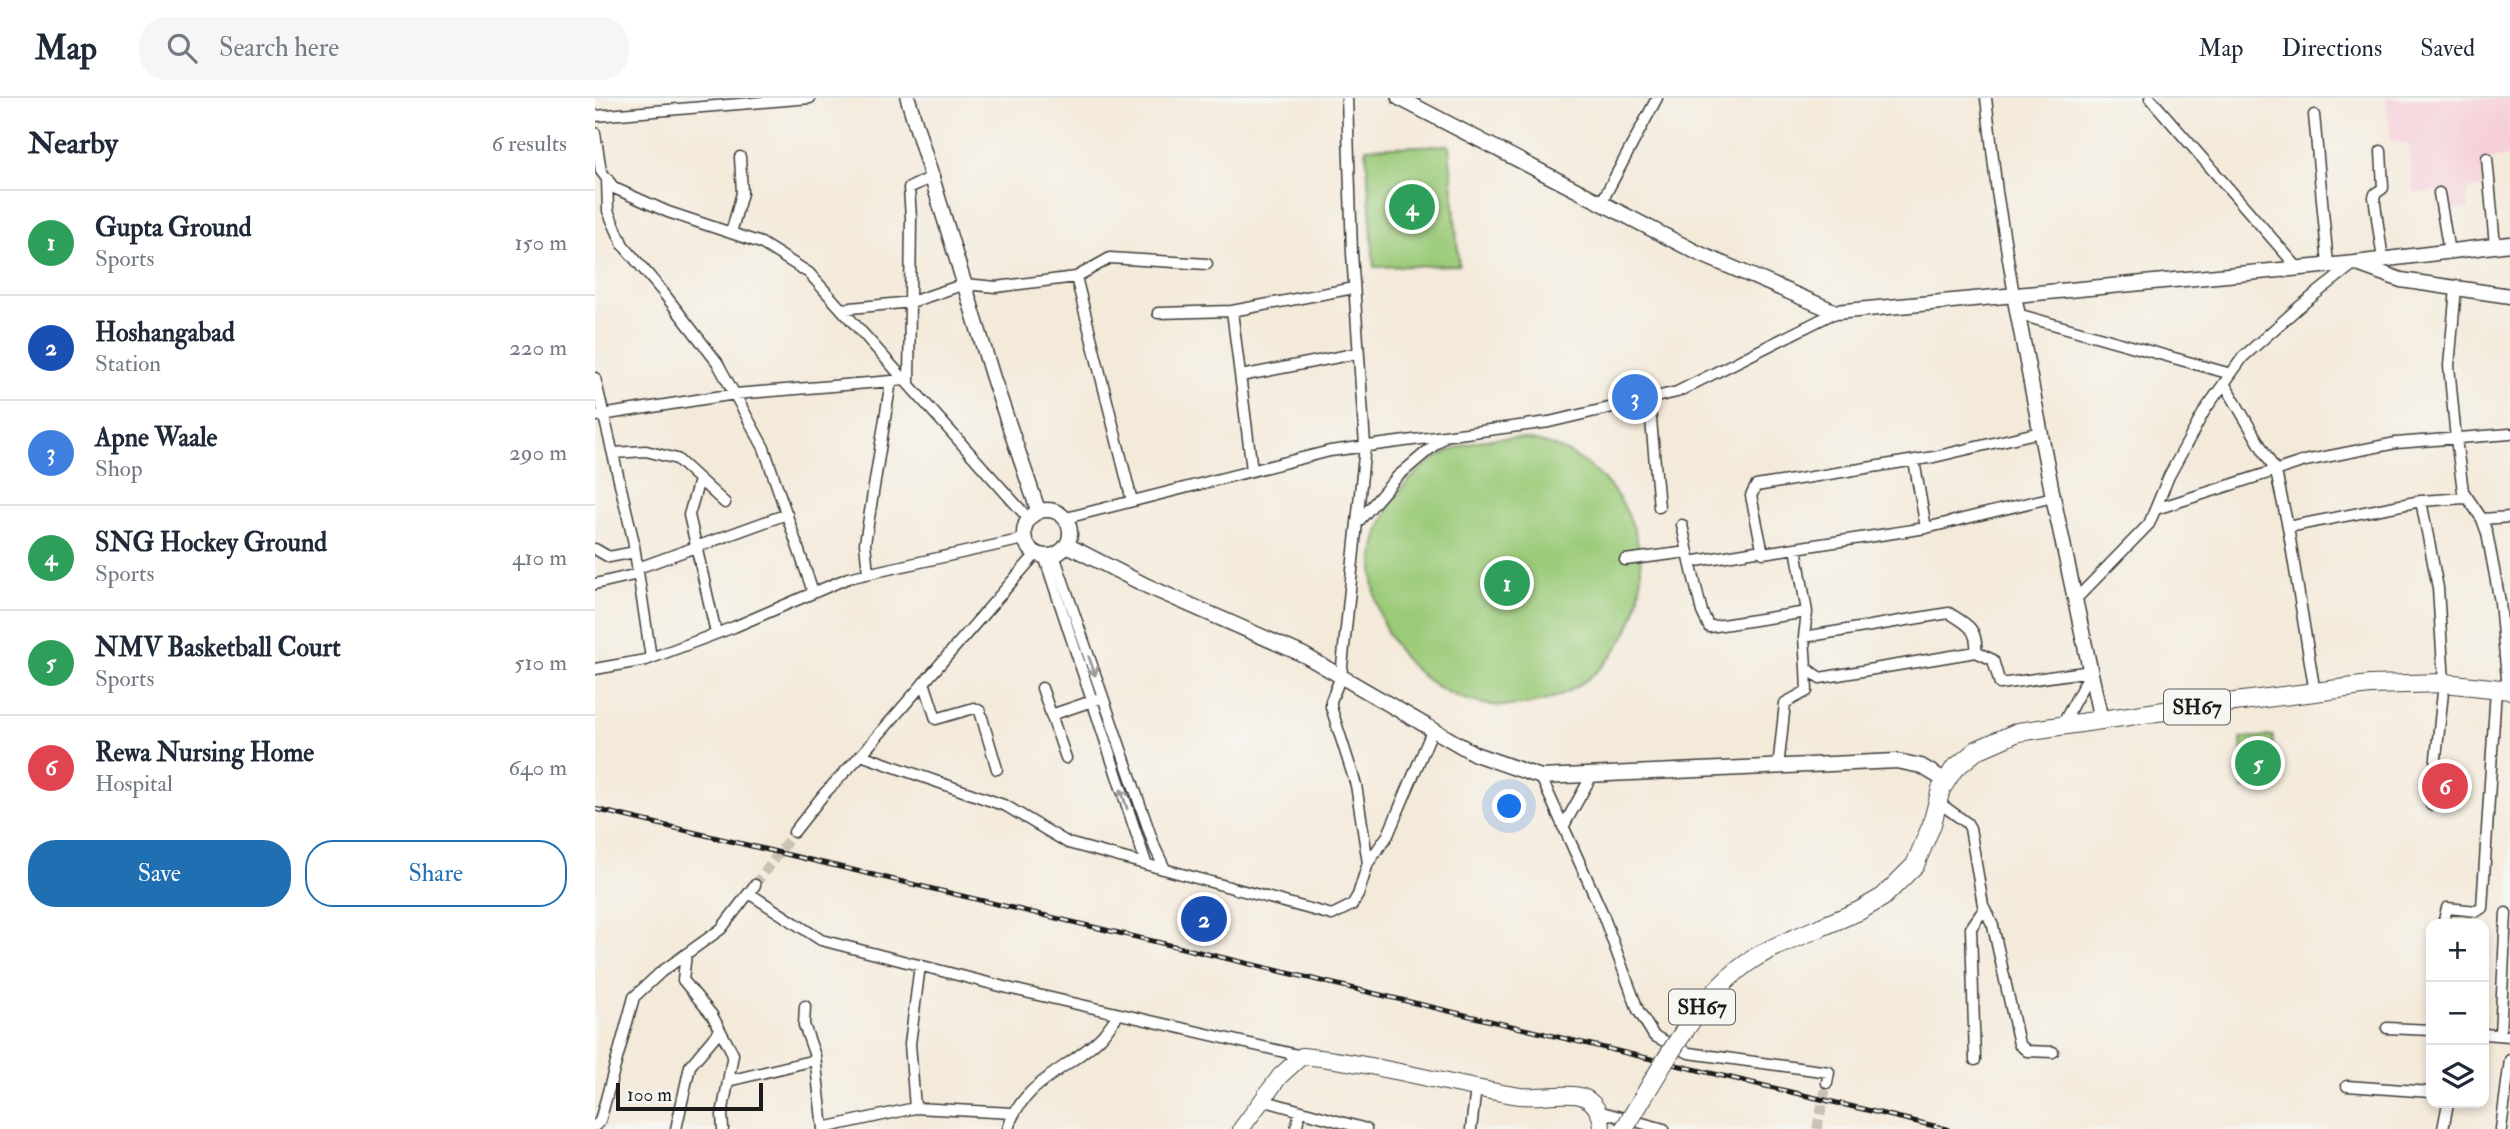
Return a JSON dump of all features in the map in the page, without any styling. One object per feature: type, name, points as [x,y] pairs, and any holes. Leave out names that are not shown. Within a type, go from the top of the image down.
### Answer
[{"type":"main road","name":"SH67","points":[[1624,1129],[1697,1013],[1723,984],[1753,959],[1859,911],[1883,897],[1915,865],[1946,781],[1954,769],[1977,750],[2018,732],[2370,685],[2444,684],[2505,689]]},
{"type":"main road","points":[[1241,1129],[1280,1076],[1302,1056],[1341,1060],[1524,1096],[1580,1096],[1594,1104],[1602,1120],[1602,1129]]},
{"type":"street","points":[[595,116],[723,101],[810,98]]},
{"type":"street","points":[[905,98],[933,176],[1033,514]]},
{"type":"street","points":[[1347,98],[1365,446],[1341,676],[1331,707],[1356,785],[1368,863]]},
{"type":"street","points":[[1399,98],[1698,253],[1836,313]]},
{"type":"street","points":[[1601,203],[1657,98]]},
{"type":"street","points":[[1986,98],[1997,192],[2017,314],[2101,720]]},
{"type":"street","points":[[2150,98],[2297,267]]},
{"type":"street","points":[[2314,115],[2328,264]]},
{"type":"street","points":[[595,133],[599,177],[608,211],[623,245],[663,290],[717,362],[735,394],[764,448],[813,592]]},
{"type":"street","points":[[2381,151],[2383,188],[2374,197],[2383,260]]},
{"type":"street","points":[[731,233],[742,193],[740,157]]},
{"type":"street","points":[[2487,158],[2495,246]]},
{"type":"street","points":[[907,383],[911,302],[909,188],[933,176]]},
{"type":"street","points":[[599,177],[614,188],[667,212],[761,243],[809,273],[907,383],[1033,514]]},
{"type":"street","points":[[2439,193],[2449,252]]},
{"type":"street","points":[[1066,518],[1330,451],[1549,422],[1677,392],[1836,313],[2355,263],[2510,244]]},
{"type":"street","points":[[841,309],[911,302],[965,284],[996,287],[1076,277],[1110,258],[1207,264]]},
{"type":"street","points":[[2355,263],[2401,280],[2510,296]]},
{"type":"street","points":[[2075,600],[2149,524],[2169,476],[2204,410],[2243,357],[2299,307],[2355,263]]},
{"type":"street","points":[[1076,277],[1132,501]]},
{"type":"street","points":[[2444,919],[2447,908],[2477,911],[2482,908],[2505,689],[2500,602],[2487,533],[2482,519],[2465,498],[2456,439],[2449,366],[2456,288]]},
{"type":"street","points":[[1158,313],[1232,312],[1355,289]]},
{"type":"street","points":[[1232,312],[1252,470]]},
{"type":"street","points":[[2017,314],[2228,378],[2276,472],[2288,527],[2315,693]]},
{"type":"street","points":[[1241,376],[1359,353]]},
{"type":"street","points":[[595,378],[599,416],[613,453],[635,552],[651,657]]},
{"type":"street","points":[[599,416],[735,394],[891,381],[907,383]]},
{"type":"street","points":[[868,573],[865,543],[891,381]]},
{"type":"street","points":[[1649,398],[1659,507]]},
{"type":"street","points":[[1762,550],[1751,496],[1756,486],[1914,461],[2040,432]]},
{"type":"street","points":[[2156,509],[2305,461],[2396,443],[2510,434]]},
{"type":"street","points":[[1358,522],[1397,477],[1445,436]]},
{"type":"street","points":[[613,453],[646,451],[677,459],[725,503]]},
{"type":"street","points":[[1914,461],[1926,528]]},
{"type":"street","points":[[699,480],[689,515],[716,633]]},
{"type":"street","points":[[1625,560],[1762,550],[1763,553],[1797,548],[1926,528],[2053,497]]},
{"type":"street","points":[[2288,527],[2421,500],[2465,498]]},
{"type":"street","points":[[2421,500],[2438,588],[2444,684],[2431,805]]},
{"type":"street","points":[[794,832],[824,794],[924,682],[1045,555],[1067,545],[1070,536],[1066,518],[1048,509],[1033,514],[1023,528],[1024,539],[1028,547],[1045,555],[1098,700],[1165,869]]},
{"type":"street","points":[[595,583],[638,571],[787,514]]},
{"type":"street","points":[[2482,519],[2510,517]]},
{"type":"street","points":[[1682,525],[1702,612],[1709,627],[1807,612]]},
{"type":"street","points":[[595,669],[651,657],[848,578],[1024,539]]},
{"type":"street","points":[[1067,545],[1147,586],[1304,655],[1475,754],[1541,777],[1897,761],[1921,766],[1946,781]]},
{"type":"street","points":[[1778,768],[1785,703],[1807,691],[1804,637],[1807,612],[1797,548]]},
{"type":"street","points":[[595,549],[609,557],[635,552]]},
{"type":"street","points":[[1804,637],[1949,613],[1969,625],[1977,641],[1976,652]]},
{"type":"street","points":[[1806,668],[1820,678],[1976,652],[1993,660],[2000,684],[2091,671]]},
{"type":"street","points":[[2062,726],[2091,671]]},
{"type":"street","points":[[924,682],[936,719],[974,708],[980,711],[997,769]]},
{"type":"street","points":[[1042,688],[1066,758]]},
{"type":"street","points":[[1051,715],[1098,700]]},
{"type":"street","points":[[1098,700],[1146,863]]},
{"type":"street","points":[[861,755],[1006,806],[1068,843],[1332,915],[1352,905],[1358,895],[1368,863],[1388,835],[1433,729]]},
{"type":"street","points":[[1563,827],[1591,776]]},
{"type":"street","points":[[1541,777],[1602,912],[1638,1010],[1654,1036],[1689,1053],[1829,1072],[1827,1083]]},
{"type":"street","points":[[1938,802],[1970,828],[1984,909],[1993,926],[2019,1044],[2027,1051],[2053,1052]]},
{"type":"street","points":[[595,1126],[600,1121],[633,997],[661,972],[721,929],[752,890],[821,940],[1302,1056]]},
{"type":"street","points":[[1975,1060],[1971,928],[1984,909]]},
{"type":"street","points":[[2505,1035],[2506,913]]},
{"type":"street","points":[[686,954],[683,980],[712,1015],[733,1054],[722,1115],[723,1129]]},
{"type":"street","points":[[915,1108],[910,1044],[920,965]]},
{"type":"street","points":[[804,1006],[804,1025],[815,1060],[823,1128],[915,1108],[1013,1113]]},
{"type":"street","points":[[1008,1129],[1013,1113],[1038,1085],[1102,1036],[1119,1014]]},
{"type":"street","points":[[2387,1028],[2426,1030]]},
{"type":"street","points":[[676,1129],[690,1066],[720,1030]]},
{"type":"street","points":[[2501,1129],[2510,1059]]},
{"type":"street","points":[[728,1081],[815,1060]]},
{"type":"street","points":[[2347,1086],[2426,1092]]},
{"type":"street","points":[[1471,1129],[1476,1088]]},
{"type":"street","points":[[1262,1100],[1366,1129]]},
{"type":"street","points":[[2443,1129],[2447,1108]]},
{"type":"street","points":[[1598,1111],[1664,1129]]},
{"type":"street","points":[[1296,1129],[1300,1112]]},
{"type":"shaded area","points":[[2386,98],[2510,98],[2510,156],[2487,160],[2493,184],[2467,190],[2469,209],[2445,210],[2435,191],[2413,193],[2408,143],[2391,141]]},
{"type":"green space","points":[[1449,145],[1459,265],[1374,267],[1366,148]]},
{"type":"green space","points":[[1494,438],[1520,438],[1558,448],[1582,460],[1602,477],[1619,497],[1636,533],[1641,572],[1636,611],[1619,647],[1602,667],[1582,684],[1546,701],[1520,706],[1494,706],[1468,701],[1432,684],[1403,657],[1395,647],[1378,611],[1373,585],[1373,559],[1378,533],[1395,497],[1422,468],[1432,460],[1468,443]]},
{"type":"green space","points":[[2273,736],[2275,788],[2243,789],[2241,738]]},
{"type":"tunnel","points":[[755,885],[794,832]]},
{"type":"tunnel","points":[[1817,1129],[1827,1083]]},
{"type":"railway","points":[[595,809],[1947,1129]]},
{"type":"place","name":"SNG Hockey Ground","points":[[1412,207]]},
{"type":"place","name":"Apne Waale","points":[[1635,397]]},
{"type":"place","name":"Gupta Ground","points":[[1507,583]]},
{"type":"place","name":"NMV Basketball Court","points":[[2258,763]]},
{"type":"place","name":"Rewa Nursing Home","points":[[2445,786]]},
{"type":"place","name":"Hoshangabad","points":[[1204,919]]}]
